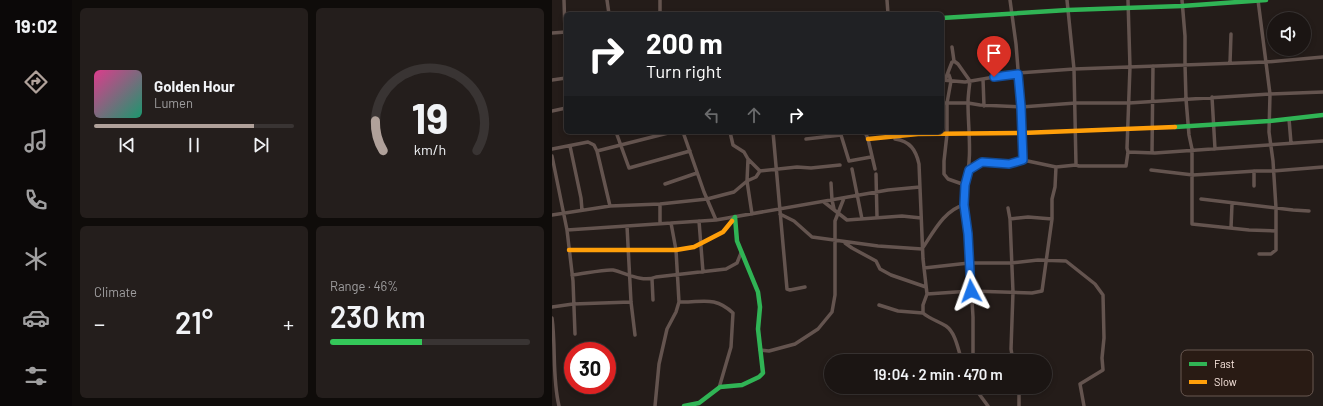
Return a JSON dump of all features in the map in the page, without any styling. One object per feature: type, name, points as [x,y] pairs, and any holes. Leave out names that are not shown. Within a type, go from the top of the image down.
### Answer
[{"type":"street","points":[[564,0],[565,12]]},
{"type":"street","points":[[607,0],[609,12]]},
{"type":"street","points":[[660,0],[660,12]]},
{"type":"street","points":[[887,0],[888,12]]},
{"type":"street","points":[[1010,0],[1016,44],[1023,160]]},
{"type":"street","points":[[1067,0],[1076,103],[1076,165]]},
{"type":"street","points":[[969,170],[982,162],[1009,164],[1023,160],[1056,167],[1076,165],[1126,166],[1128,152],[1130,67],[1128,0]]},
{"type":"street","points":[[1182,0],[1186,36],[1184,64],[1186,99],[1188,126],[1192,149],[1192,224],[1249,230],[1276,231]]},
{"type":"street","points":[[1258,0],[1270,94],[1270,145],[1276,208],[1277,246],[1274,252],[1259,254]]},
{"type":"street","points":[[944,18],[1068,10],[1182,6],[1266,0]]},
{"type":"street","points":[[552,33],[564,32]]},
{"type":"street","points":[[1230,63],[1231,34]]},
{"type":"street","points":[[952,47],[954,61],[958,64],[970,82],[968,103],[970,134],[969,170],[965,185],[964,205],[973,317],[972,354]]},
{"type":"street","points":[[954,61],[952,62],[944,80],[951,82],[970,82],[1018,74],[1074,68],[1266,62],[1323,57]]},
{"type":"street","points":[[1152,152],[1151,128],[1153,66]]},
{"type":"street","points":[[949,75],[951,82],[947,103],[947,134],[944,174],[948,179],[965,185]]},
{"type":"street","points":[[552,80],[564,78]]},
{"type":"street","points":[[983,79],[984,106]]},
{"type":"street","points":[[947,103],[1021,107],[1076,103],[1128,103],[1212,97],[1323,92]]},
{"type":"street","points":[[1212,97],[1215,149]]},
{"type":"street","points":[[552,111],[564,108]]},
{"type":"street","points":[[868,139],[918,134],[1022,133],[1151,128],[1269,121],[1323,115]]},
{"type":"street","points":[[1289,118],[1291,143]]},
{"type":"street","points":[[617,134],[629,168],[690,151]]},
{"type":"street","points":[[597,151],[664,134]]},
{"type":"street","points":[[684,134],[697,173],[716,220]]},
{"type":"street","points":[[730,134],[733,145],[744,152],[748,159],[760,171]]},
{"type":"street","points":[[773,134],[787,289],[806,288]]},
{"type":"street","points":[[806,139],[840,134],[849,161],[871,157]]},
{"type":"street","points":[[866,134],[875,169]]},
{"type":"street","points":[[885,138],[886,134]]},
{"type":"street","points":[[885,138],[900,139],[911,146],[917,153],[919,164],[922,249],[927,294],[923,305],[924,313],[928,317],[943,324],[953,333],[960,354]]},
{"type":"street","points":[[1128,152],[1215,149],[1323,141]]},
{"type":"street","points":[[552,149],[588,142],[594,145],[597,151],[610,206]]},
{"type":"street","points":[[570,146],[581,198],[582,210]]},
{"type":"street","points":[[552,156],[567,230],[572,275],[575,334]]},
{"type":"street","points":[[748,159],[747,181],[752,214]]},
{"type":"street","points":[[552,216],[610,206],[660,204],[707,199],[734,192],[747,181],[756,177],[760,171],[776,168],[811,168],[840,165]]},
{"type":"street","points":[[927,294],[971,291],[1032,293],[1042,291],[1052,219],[1052,199],[1055,187],[1056,167]]},
{"type":"street","points":[[1151,170],[1193,175],[1323,167]]},
{"type":"street","points":[[852,168],[862,219]]},
{"type":"street","points":[[1254,171],[1254,186]]},
{"type":"street","points":[[665,184],[697,173]]},
{"type":"street","points":[[876,174],[877,218]]},
{"type":"street","points":[[831,184],[834,209]]},
{"type":"street","points":[[567,230],[716,220],[844,198],[920,187]]},
{"type":"street","points":[[760,350],[769,351],[795,344],[818,329],[832,312],[835,295],[834,221],[844,198]]},
{"type":"street","points":[[1201,200],[1309,211]]},
{"type":"street","points":[[824,202],[847,220],[902,216],[921,218]]},
{"type":"street","points":[[660,204],[660,224]]},
{"type":"street","points":[[1231,228],[1232,204]]},
{"type":"street","points":[[922,249],[938,225],[947,215],[958,207],[964,205]]},
{"type":"street","points":[[1008,208],[1010,219],[1013,292],[1012,354]]},
{"type":"street","points":[[780,214],[794,221],[812,237],[878,246],[922,249]]},
{"type":"street","points":[[569,250],[676,250],[694,247],[723,232],[735,216]]},
{"type":"street","points":[[684,406],[699,403],[719,388],[742,385],[759,377],[763,373],[758,329],[760,307],[758,292],[736,241],[735,216]]},
{"type":"street","points":[[1010,219],[1028,217],[1052,219]]},
{"type":"street","points":[[699,221],[703,272]]},
{"type":"street","points":[[655,406],[659,364],[667,329],[676,312],[679,302],[676,250],[671,223]]},
{"type":"street","points":[[627,226],[631,302],[635,335]]},
{"type":"street","points":[[844,242],[876,261],[880,269],[891,275],[926,287]]},
{"type":"street","points":[[572,275],[612,270],[630,277],[652,279],[656,277],[726,269],[737,263],[741,253]]},
{"type":"street","points":[[924,268],[969,263],[1011,263],[1038,260],[1066,261],[1095,284],[1102,295],[1104,338],[1102,358],[1103,370],[1080,384],[1084,406]]},
{"type":"street","points":[[652,279],[653,300]]},
{"type":"street","points":[[679,302],[708,300],[716,302],[733,313],[731,347],[719,388]]},
{"type":"street","points":[[552,307],[573,304],[631,302]]},
{"type":"street","points":[[879,305],[898,311],[924,313]]},
{"type":"street","points":[[552,318],[554,334],[555,391],[559,406]]},
{"type":"street","points":[[979,394],[988,406]]},
{"type":"street","points":[[1019,394],[1019,406]]},
{"type":"traffic: fast","points":[[944,18],[1068,10],[1182,6],[1266,0]]},
{"type":"traffic: fast","points":[[1175,127],[1269,121],[1323,115]]},
{"type":"traffic: fast","points":[[684,406],[699,403],[720,387],[742,385],[759,377],[763,373],[758,329],[760,307],[758,292],[737,241],[735,217],[732,221]]},
{"type":"traffic: slow","points":[[944,134],[1022,133],[1175,127]]},
{"type":"traffic: slow","points":[[868,139],[918,134]]},
{"type":"traffic: slow","points":[[569,250],[676,250],[694,247],[723,232],[732,221]]},
{"type":"route","points":[[971,291],[968,234],[964,205],[965,185],[969,170],[982,162],[1009,164],[1023,160],[1018,74],[994,77]]}]
